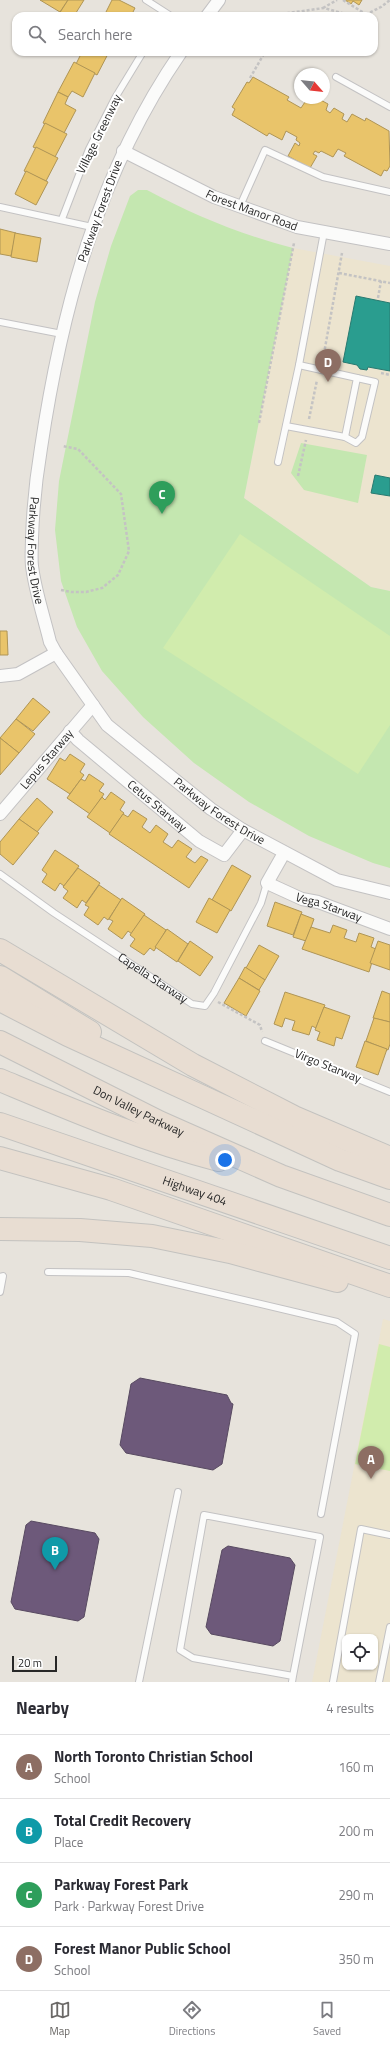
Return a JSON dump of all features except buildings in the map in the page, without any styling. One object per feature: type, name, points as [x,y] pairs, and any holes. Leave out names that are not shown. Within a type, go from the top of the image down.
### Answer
[{"type":"highway","points":[[0,950],[193,1065],[294,1117],[390,1158]]},
{"type":"highway","points":[[0,977],[186,1089]]},
{"type":"highway","points":[[0,1000],[68,1035],[340,1160],[390,1178]]},
{"type":"highway","name":"Don Valley Parkway","points":[[0,1042],[159,1122],[280,1176]]},
{"type":"highway","points":[[0,1080],[98,1121],[178,1150],[280,1176],[390,1215]]},
{"type":"highway","name":"Highway 404","points":[[0,1124],[390,1258]]},
{"type":"highway","points":[[0,1158],[110,1189],[390,1286]]},
{"type":"highway","points":[[0,1229],[80,1230],[152,1236],[230,1252],[390,1296]]},
{"type":"street","points":[[210,12],[219,0]]},
{"type":"street","name":"Parkway Forest Drive","points":[[178,56],[166,74],[122,151],[92,227],[62,334],[46,407],[34,496],[32,566],[50,642],[56,653],[107,725],[210,810],[284,853],[337,880],[390,893]]},
{"type":"street","name":"Forest Manor Road","points":[[122,151],[214,197],[297,227],[390,244]]},
{"type":"street","points":[[0,676],[18,674],[56,653]]},
{"type":"street","name":"Lepus Starway","points":[[0,814],[93,705]]},
{"type":"street","name":"Cetus Starway","points":[[70,731],[78,740],[199,841],[224,855],[243,830]]},
{"type":"street","name":"Capella Starway","points":[[268,883],[284,853]]},
{"type":"street","name":"Vega Starway","points":[[268,883],[302,899],[318,902],[390,929]]},
{"type":"lane","points":[[146,0],[163,12]]},
{"type":"lane","name":"Village Greenway","points":[[62,219],[89,149],[115,98],[141,56]]},
{"type":"lane","points":[[336,77],[390,107]]},
{"type":"lane","points":[[240,206],[265,150],[323,177],[390,192]]},
{"type":"lane","points":[[0,207],[62,219],[92,227]]},
{"type":"lane","points":[[278,462],[299,365],[324,232]]},
{"type":"lane","points":[[0,322],[62,334]]},
{"type":"lane","points":[[286,426],[345,437],[356,442],[362,437],[375,382],[299,365]]},
{"type":"lane","points":[[345,437],[357,378]]},
{"type":"lane","name":"Capella Starway","points":[[0,874],[54,913],[192,1004],[205,1006],[214,993],[261,903],[268,883]]},
{"type":"lane","name":"Virgo Starway","points":[[265,1041],[390,1092]]},
{"type":"lane","points":[[48,1272],[129,1273],[338,1322],[355,1334],[321,1514]]},
{"type":"lane","points":[[0,1277],[3,1276],[0,1292]]},
{"type":"lane","points":[[139,1682],[178,1492]]},
{"type":"lane","points":[[204,1515],[320,1537],[292,1679],[193,1658],[180,1650],[204,1515]]},
{"type":"lane","points":[[333,1682],[361,1529],[390,1535]]},
{"type":"lane","points":[[380,1682],[390,1627]]},
{"type":"path","points":[[321,9],[336,0]]},
{"type":"path","points":[[343,0],[362,12]]},
{"type":"path","points":[[370,12],[381,7],[390,0]]},
{"type":"path","points":[[298,12],[321,9],[335,12]]},
{"type":"path","points":[[250,78],[263,56]]},
{"type":"path","points":[[259,423],[294,243]]},
{"type":"path","points":[[330,361],[322,359],[342,253]]},
{"type":"path","points":[[339,273],[390,283]]},
{"type":"path","points":[[378,298],[381,281]]},
{"type":"path","points":[[376,373],[390,375]]},
{"type":"path","points":[[309,419],[317,380]]},
{"type":"path","points":[[298,476],[305,439],[312,441]]},
{"type":"path","points":[[60,590],[86,592],[102,588],[118,575],[129,551],[120,494],[78,449],[62,446]]},
{"type":"path","points":[[216,1000],[260,1025],[265,1041]]},
{"type":"shaded area","points":[[293,248],[390,266],[390,591],[371,587],[244,498]]},
{"type":"shaded area","points":[[383,1319],[390,1321],[390,1682],[312,1682]]},
{"type":"green space","points":[[138,190],[147,190],[218,224],[254,237],[293,248],[244,498],[371,587],[390,591],[390,868],[373,863],[309,836],[249,802],[194,763],[143,717],[102,671],[77,627],[61,581],[55,530],[59,481],[95,302],[111,246],[130,196]]},
{"type":"green space","points":[[301,443],[367,455],[358,503],[304,490],[291,473]]},
{"type":"green space","points":[[240,534],[390,636],[390,725],[358,774],[163,648]]},
{"type":"green space","points":[[379,1344],[390,1347],[390,1471],[355,1464]]},
{"type":"place","name":"Forest Manor Public School","points":[[328,382]]},
{"type":"place","name":"Parkway Forest Park","points":[[162,514]]},
{"type":"place","name":"North Toronto Christian School","points":[[371,1479]]},
{"type":"place","name":"Total Credit Recovery","points":[[55,1570]]}]
